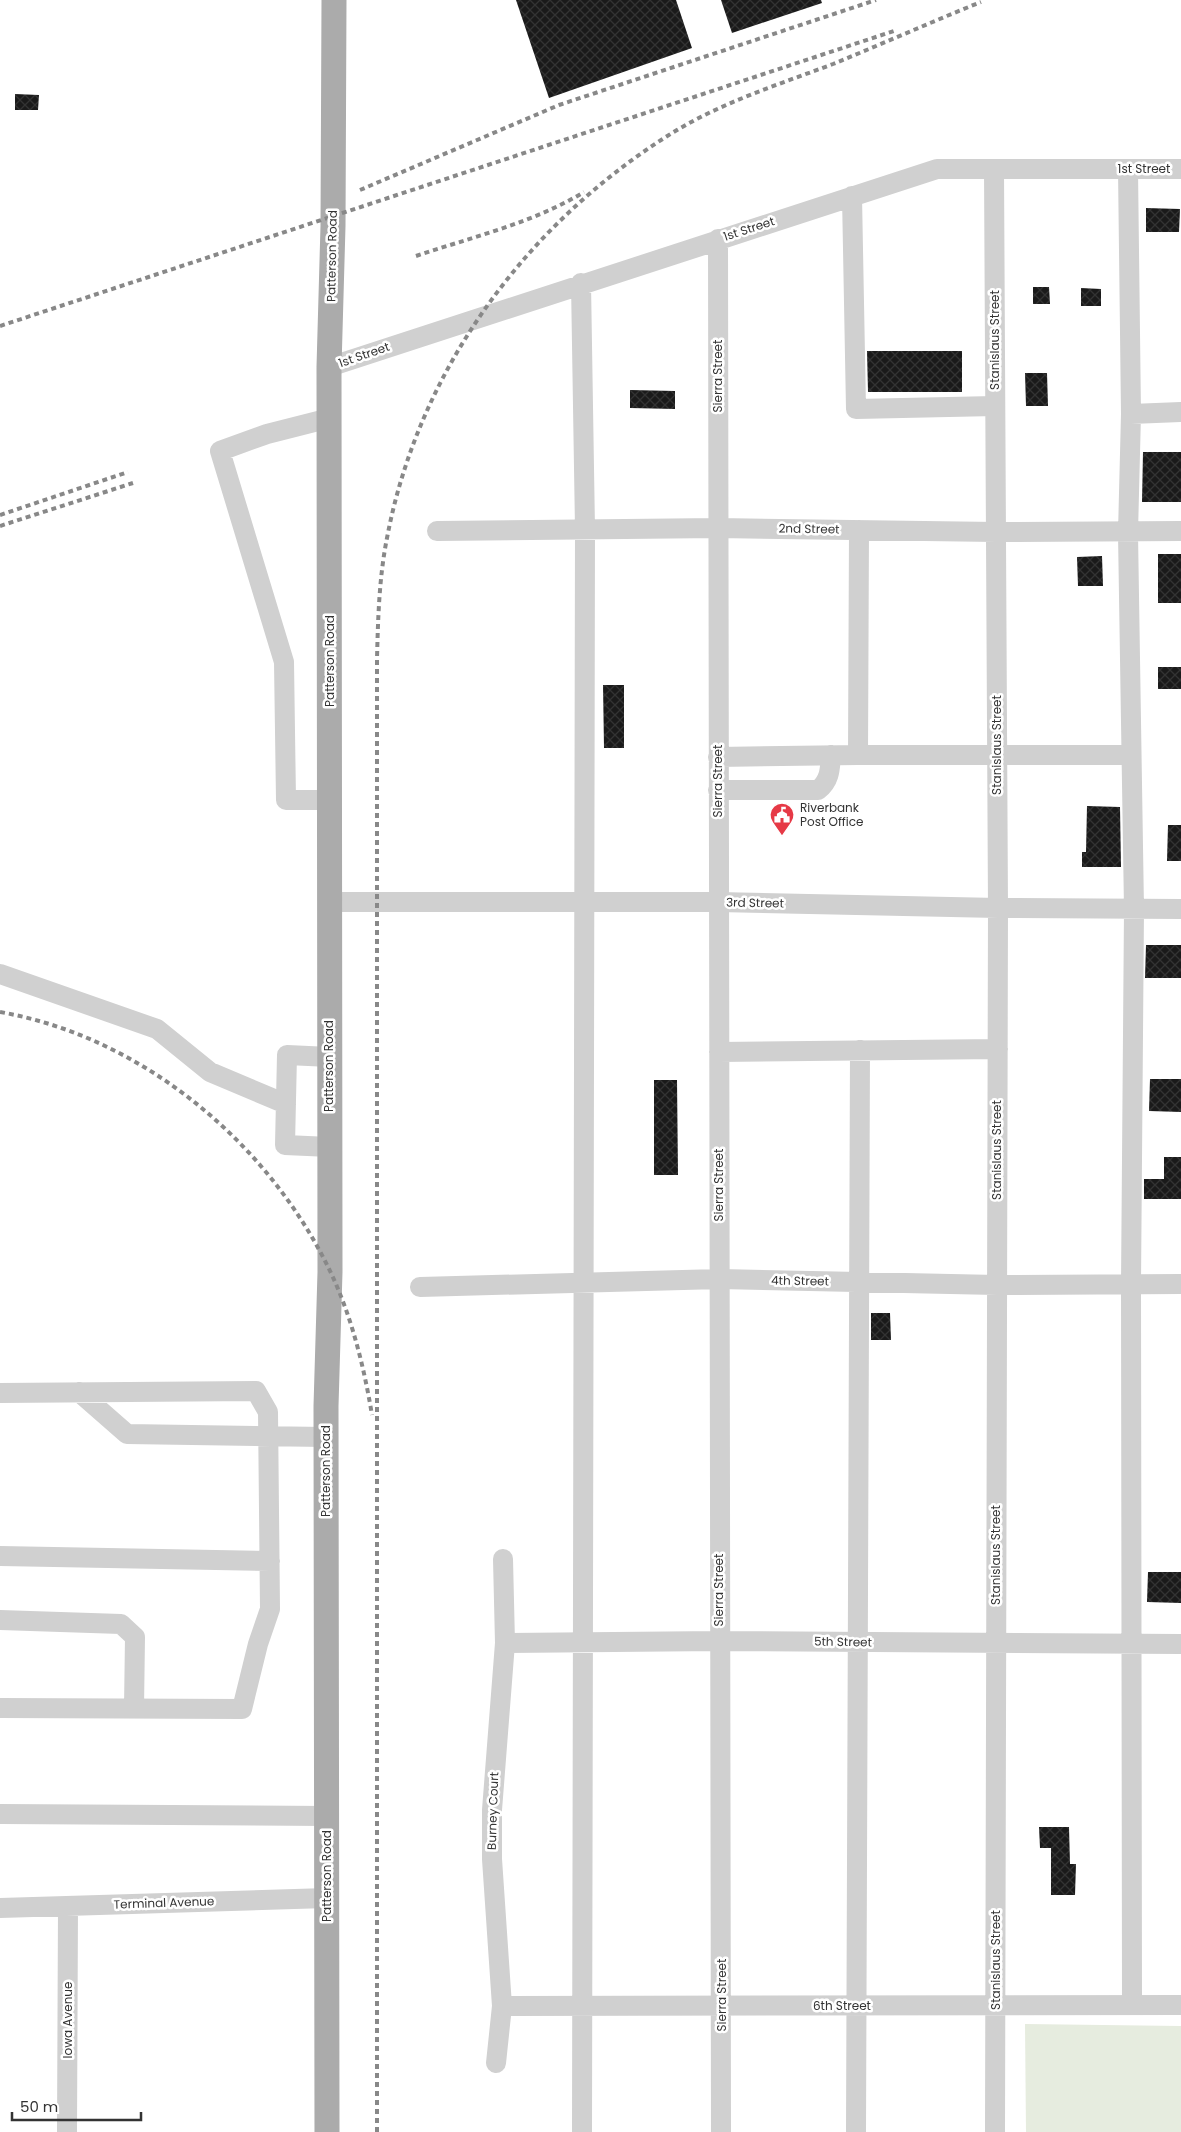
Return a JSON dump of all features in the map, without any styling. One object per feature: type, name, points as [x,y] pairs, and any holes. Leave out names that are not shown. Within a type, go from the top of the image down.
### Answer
[{"type":"main road","name":"Patterson Road","points":[[328,2132],[326,1437],[330,1298],[329,367],[333,226],[334,0]]},
{"type":"street","name":"1st Street","points":[[329,367],[582,283],[937,169],[1181,169]]},
{"type":"street","name":"Stanislaus Street","points":[[994,169],[998,908],[995,2132]]},
{"type":"street","points":[[1128,169],[1131,414],[1128,533],[1134,909],[1131,1284],[1132,2005]]},
{"type":"street","points":[[852,196],[856,409],[995,406]]},
{"type":"street","name":"Sierra Street","points":[[718,239],[721,2132]]},
{"type":"street","points":[[582,283],[585,529],[582,2132]]},
{"type":"street","points":[[1131,414],[1181,412]]},
{"type":"street","points":[[329,800],[286,800],[284,662],[220,451],[267,434],[330,418]]},
{"type":"street","name":"2nd Street","points":[[437,531],[718,528],[996,532],[1181,532]]},
{"type":"street","points":[[858,755],[859,530]]},
{"type":"street","points":[[718,757],[997,754],[1131,755]]},
{"type":"street","points":[[718,790],[818,790],[824,785],[829,775],[831,756]]},
{"type":"street","name":"3rd Street","points":[[329,902],[718,902],[998,908],[1181,909]]},
{"type":"street","points":[[0,974],[157,1030],[210,1072],[286,1104]]},
{"type":"street","points":[[719,1052],[998,1049]]},
{"type":"street","points":[[856,2132],[860,1050]]},
{"type":"street","points":[[330,1057],[287,1055],[285,1145],[330,1147]]},
{"type":"street","name":"4th Street","points":[[420,1287],[720,1279],[997,1285],[1181,1284]]},
{"type":"street","points":[[0,1393],[256,1391],[268,1412],[270,1561],[270,1609],[258,1644],[242,1709],[0,1708]]},
{"type":"street","points":[[79,1392],[127,1434],[326,1437]]},
{"type":"street","points":[[0,1556],[270,1561]]},
{"type":"street","name":"Burney Court","points":[[496,2063],[502,2006],[492,1859],[492,1810],[505,1643],[503,1559]]},
{"type":"street","points":[[0,1620],[122,1624],[135,1637],[134,1708]]},
{"type":"street","name":"5th Street","points":[[505,1643],[719,1641],[1181,1644]]},
{"type":"street","points":[[0,1814],[327,1816]]},
{"type":"street","name":"Terminal Avenue","points":[[0,1908],[327,1898]]},
{"type":"street","name":"Iowa Avenue","points":[[67,2132],[68,1907]]},
{"type":"street","name":"6th Street","points":[[502,2006],[1181,2005]]},
{"type":"shaded area","points":[[1025,2024],[1181,2026],[1181,2132],[1026,2132]]},
{"type":"building","points":[[516,0],[676,0],[692,48],[549,98]]},
{"type":"building","points":[[721,0],[821,0],[822,3],[732,33]]},
{"type":"building","points":[[15,94],[39,95],[38,110],[15,110]]},
{"type":"building","points":[[1146,208],[1180,209],[1179,232],[1146,232]]},
{"type":"building","points":[[1033,287],[1049,287],[1050,304],[1033,304]]},
{"type":"building","points":[[1081,288],[1101,289],[1101,306],[1081,306]]},
{"type":"building","points":[[867,351],[962,351],[962,392],[868,392]]},
{"type":"building","points":[[1025,373],[1047,373],[1048,406],[1026,406]]},
{"type":"building","points":[[630,390],[675,391],[675,409],[630,408]]},
{"type":"building","points":[[1143,452],[1181,452],[1181,502],[1142,502]]},
{"type":"building","points":[[1158,554],[1181,554],[1181,603],[1158,603]]},
{"type":"building","points":[[1102,556],[1103,586],[1078,586],[1077,557]]},
{"type":"building","points":[[1158,667],[1181,667],[1181,689],[1158,689]]},
{"type":"building","points":[[603,685],[624,685],[624,748],[604,748]]},
{"type":"building","points":[[1087,806],[1120,807],[1121,867],[1082,867],[1082,852],[1086,852]]},
{"type":"building","points":[[1168,825],[1181,825],[1181,861],[1167,861]]},
{"type":"building","points":[[1146,945],[1181,945],[1181,978],[1145,978]]},
{"type":"building","points":[[1150,1079],[1181,1079],[1181,1112],[1149,1111]]},
{"type":"building","points":[[654,1080],[677,1080],[678,1175],[654,1175]]},
{"type":"building","points":[[1164,1157],[1181,1157],[1181,1199],[1144,1199],[1144,1179],[1164,1179]]},
{"type":"building","points":[[871,1313],[890,1313],[891,1340],[871,1340]]},
{"type":"building","points":[[1148,1572],[1181,1572],[1181,1603],[1147,1602]]},
{"type":"building","points":[[1039,1827],[1069,1827],[1070,1864],[1076,1864],[1075,1895],[1051,1895],[1051,1848],[1040,1848]]},
{"type":"railway","points":[[360,190],[559,105],[876,0]]},
{"type":"railway","points":[[377,2132],[377,659],[382,568],[387,538],[403,475],[425,415],[454,358],[488,304],[529,254],[574,208],[623,166],[677,130],[715,110],[833,64],[981,2]]},
{"type":"railway","points":[[0,326],[897,30]]},
{"type":"railway","points":[[416,256],[523,221],[584,192]]},
{"type":"railway","points":[[0,515],[128,472]]},
{"type":"railway","points":[[0,526],[133,483]]},
{"type":"railway","points":[[0,1012],[51,1024],[99,1043],[146,1068],[189,1098],[229,1132],[265,1171],[296,1212],[323,1257],[348,1314],[364,1374],[372,1415]]},
{"type":"place","name":"Riverbank Post Office","points":[[782,836]]}]
